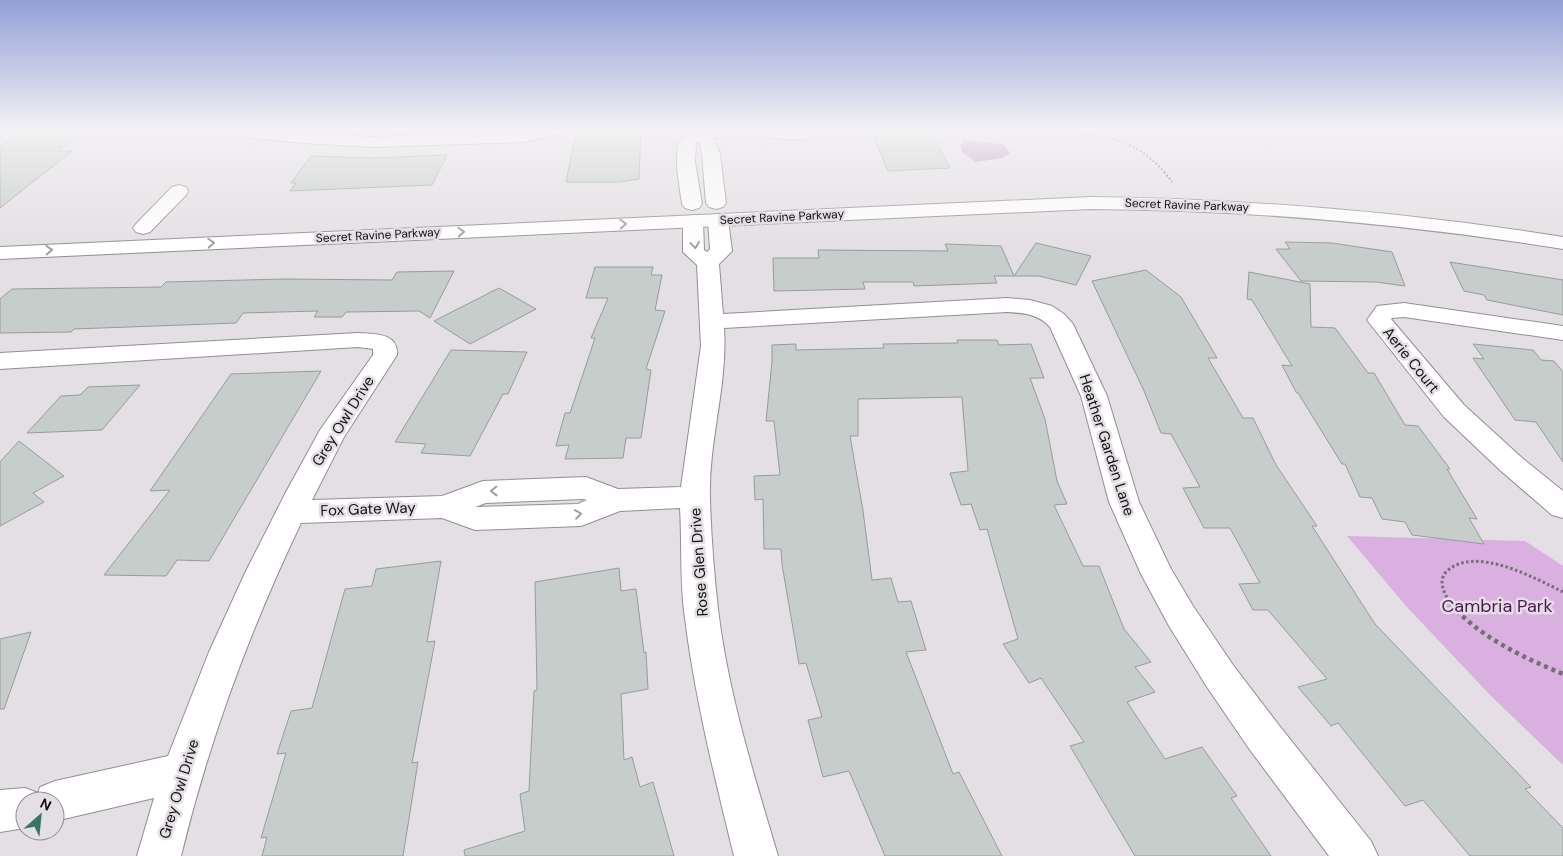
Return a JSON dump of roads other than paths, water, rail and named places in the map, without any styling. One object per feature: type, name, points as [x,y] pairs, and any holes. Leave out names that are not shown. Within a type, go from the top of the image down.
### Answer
[{"type":"street","points":[[687,170],[694,252],[708,263],[721,251],[713,170]]},
{"type":"street","name":"Secret Ravine Parkway","points":[[717,211],[1023,189],[1177,188],[1282,193],[1386,202],[1563,227]]},
{"type":"street","points":[[173,226],[134,228],[180,191]]},
{"type":"street","name":"Secret Ravine Parkway","points":[[333,220],[1118,203],[1194,204],[1399,219],[1563,243]]},
{"type":"street","name":"Secret Ravine Parkway","points":[[0,253],[692,212]]},
{"type":"street","name":"Rose Glen Drive","points":[[708,263],[713,346],[695,497],[701,609],[713,683],[733,771],[756,856]]},
{"type":"street","name":"Heather Garden Lane","points":[[712,322],[1007,306],[1024,306],[1040,309],[1054,315],[1061,324],[1094,396],[1124,502],[1158,574],[1181,616],[1220,676],[1264,737],[1356,856]]},
{"type":"street","name":"Aerie Court","points":[[1563,333],[1404,310],[1385,311],[1379,320],[1454,411],[1511,464],[1563,507]]},
{"type":"street","name":"Grey Owl Drive","points":[[3,364],[358,340],[386,346],[386,355],[349,406],[331,435],[291,512],[235,630],[183,772],[159,856]]},
{"type":"street","name":"Fox Gate Way","points":[[291,512],[445,507],[475,519],[539,503],[581,515],[616,500],[695,497]]},
{"type":"street","points":[[65,799],[183,772]]},
{"type":"street","points":[[0,811],[15,809]]},
{"type":"park label","name":"Cambria Park","points":[[1497,606]]}]
